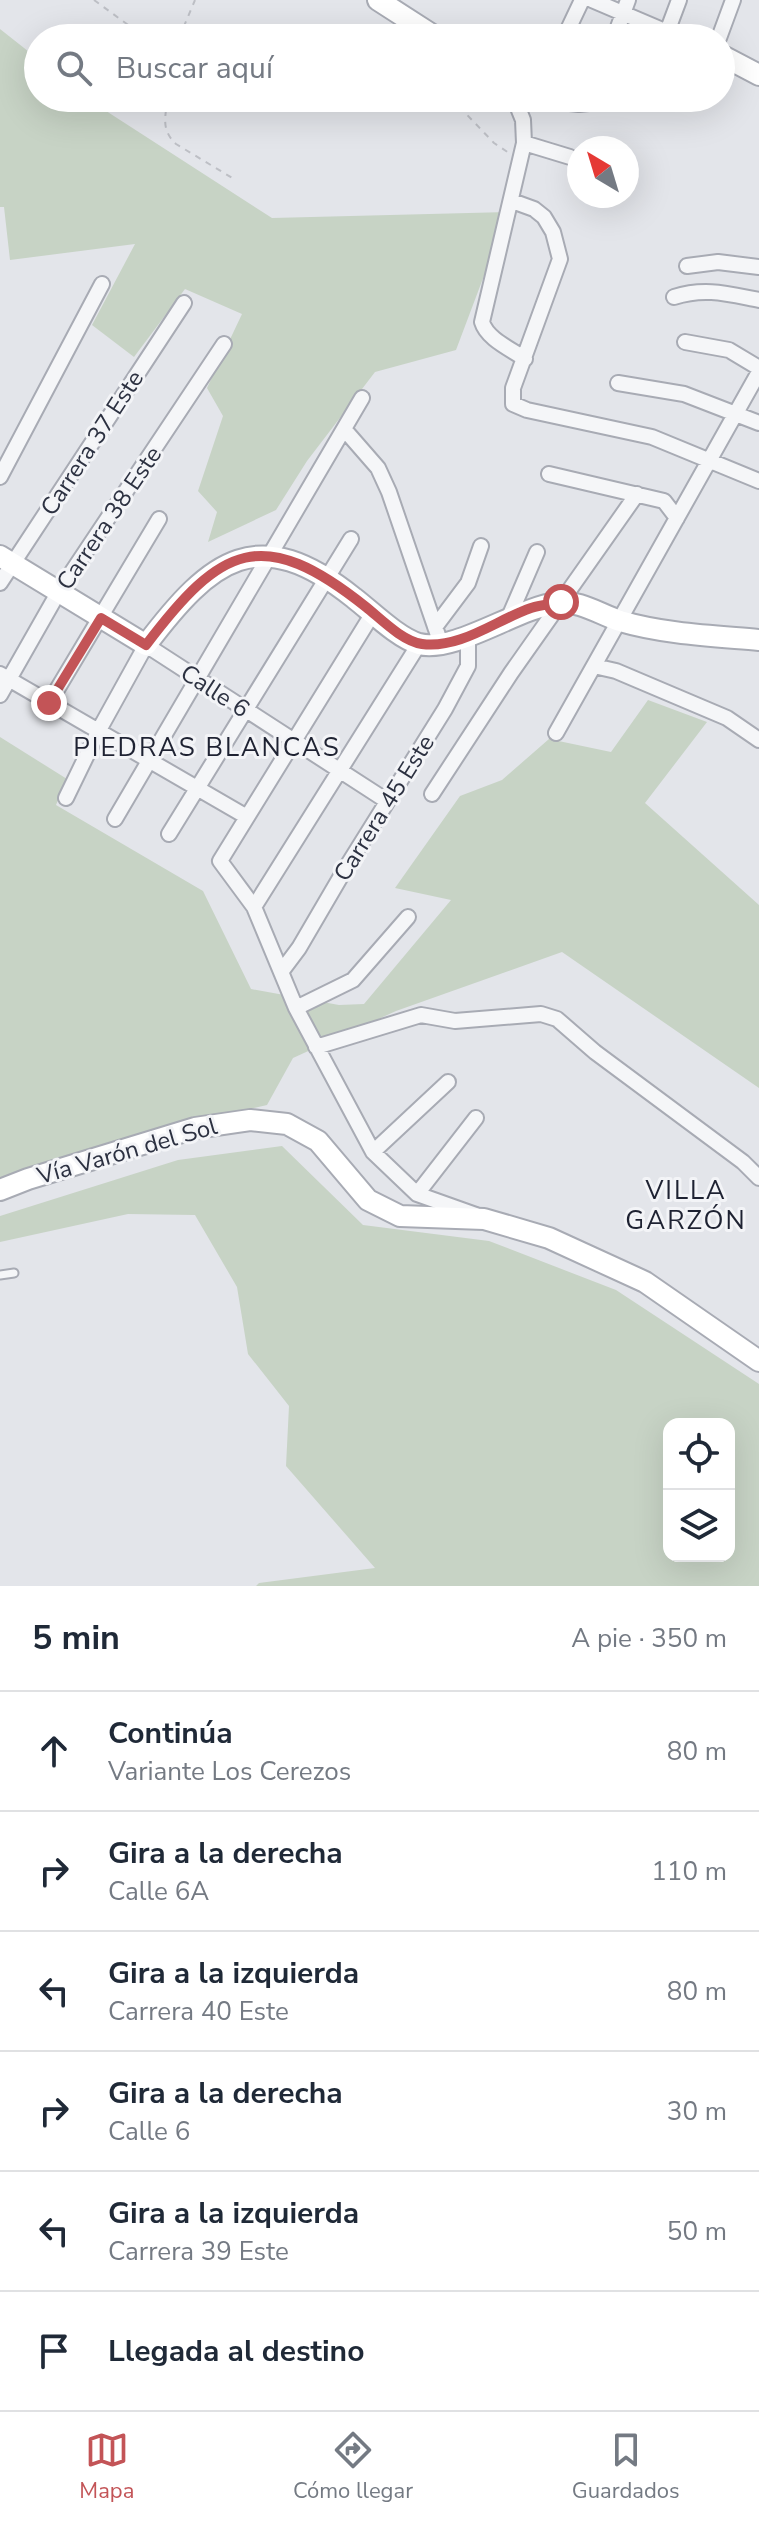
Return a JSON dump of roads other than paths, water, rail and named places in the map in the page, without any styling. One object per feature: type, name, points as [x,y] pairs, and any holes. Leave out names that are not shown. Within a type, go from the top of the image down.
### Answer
[{"type":"street","points":[[378,0],[415,24]]},
{"type":"street","points":[[571,24],[582,0]]},
{"type":"street","points":[[592,0],[625,7],[655,24]]},
{"type":"street","points":[[676,24],[679,0]]},
{"type":"street","points":[[724,24],[733,0]]},
{"type":"street","points":[[735,61],[758,71]]},
{"type":"street","points":[[520,112],[524,143],[482,322],[489,334],[525,359]]},
{"type":"street","points":[[524,143],[567,156]]},
{"type":"street","points":[[512,201],[534,209],[544,217],[553,232],[560,259],[513,388],[513,404],[652,437],[759,481]]},
{"type":"street","points":[[687,266],[718,262],[759,267]]},
{"type":"street","points":[[0,477],[102,284]]},
{"type":"street","points":[[674,297],[694,290],[759,300]]},
{"type":"street","name":"Carrera 37 Este","points":[[0,583],[6,560],[184,303]]},
{"type":"street","points":[[556,733],[759,370],[729,350],[685,342]]},
{"type":"street","name":"Carrera 38 Este","points":[[0,695],[5,677],[58,593],[224,344]]},
{"type":"street","points":[[618,383],[684,394],[759,423]]},
{"type":"street","points":[[115,819],[362,398]]},
{"type":"street","points":[[344,429],[378,468],[389,492],[438,635]]},
{"type":"street","points":[[549,474],[664,501],[677,518]]},
{"type":"street","points":[[432,794],[637,494]]},
{"type":"street","points":[[49,703],[159,519]]},
{"type":"street","points":[[169,834],[351,539]]},
{"type":"street","points":[[438,635],[468,583],[481,546]]},
{"type":"street","points":[[509,617],[537,552]]},
{"type":"street","points":[[66,798],[146,645],[173,609],[204,578],[224,565],[252,556],[271,555],[298,563],[419,644]]},
{"type":"street","name":"Calle 6","points":[[6,560],[146,645],[387,801]]},
{"type":"street","points":[[254,907],[419,644],[438,635],[468,637],[531,608],[561,602],[588,606],[619,621],[677,631],[758,637]]},
{"type":"street","points":[[373,613],[220,861],[254,907],[296,1008],[373,1152],[417,1194],[484,1219]]},
{"type":"street","name":"Carrera 45 Este","points":[[281,972],[299,948],[445,709],[468,666],[468,637]]},
{"type":"street","points":[[594,666],[616,671],[727,718],[759,740]]},
{"type":"street","points":[[5,677],[247,817]]},
{"type":"street","points":[[296,1008],[353,980],[408,917]]},
{"type":"street","points":[[316,1047],[421,1015],[455,1021],[541,1014],[557,1019],[595,1052],[743,1162],[759,1178]]},
{"type":"street","points":[[373,1152],[448,1082]]},
{"type":"street","points":[[417,1194],[476,1118]]},
{"type":"street","name":"Vía Varón del Sol","points":[[0,1190],[195,1128],[250,1120],[287,1124],[318,1141],[368,1200],[400,1216],[484,1219],[549,1238],[634,1276],[759,1361]]},
{"type":"lane","points":[[0,1275],[14,1273]]},
{"type":"district","name":"PIEDRAS BLANCAS","points":[[207,747]]},
{"type":"district","name":"VILLA GARZÓN","points":[[686,1205]]}]
